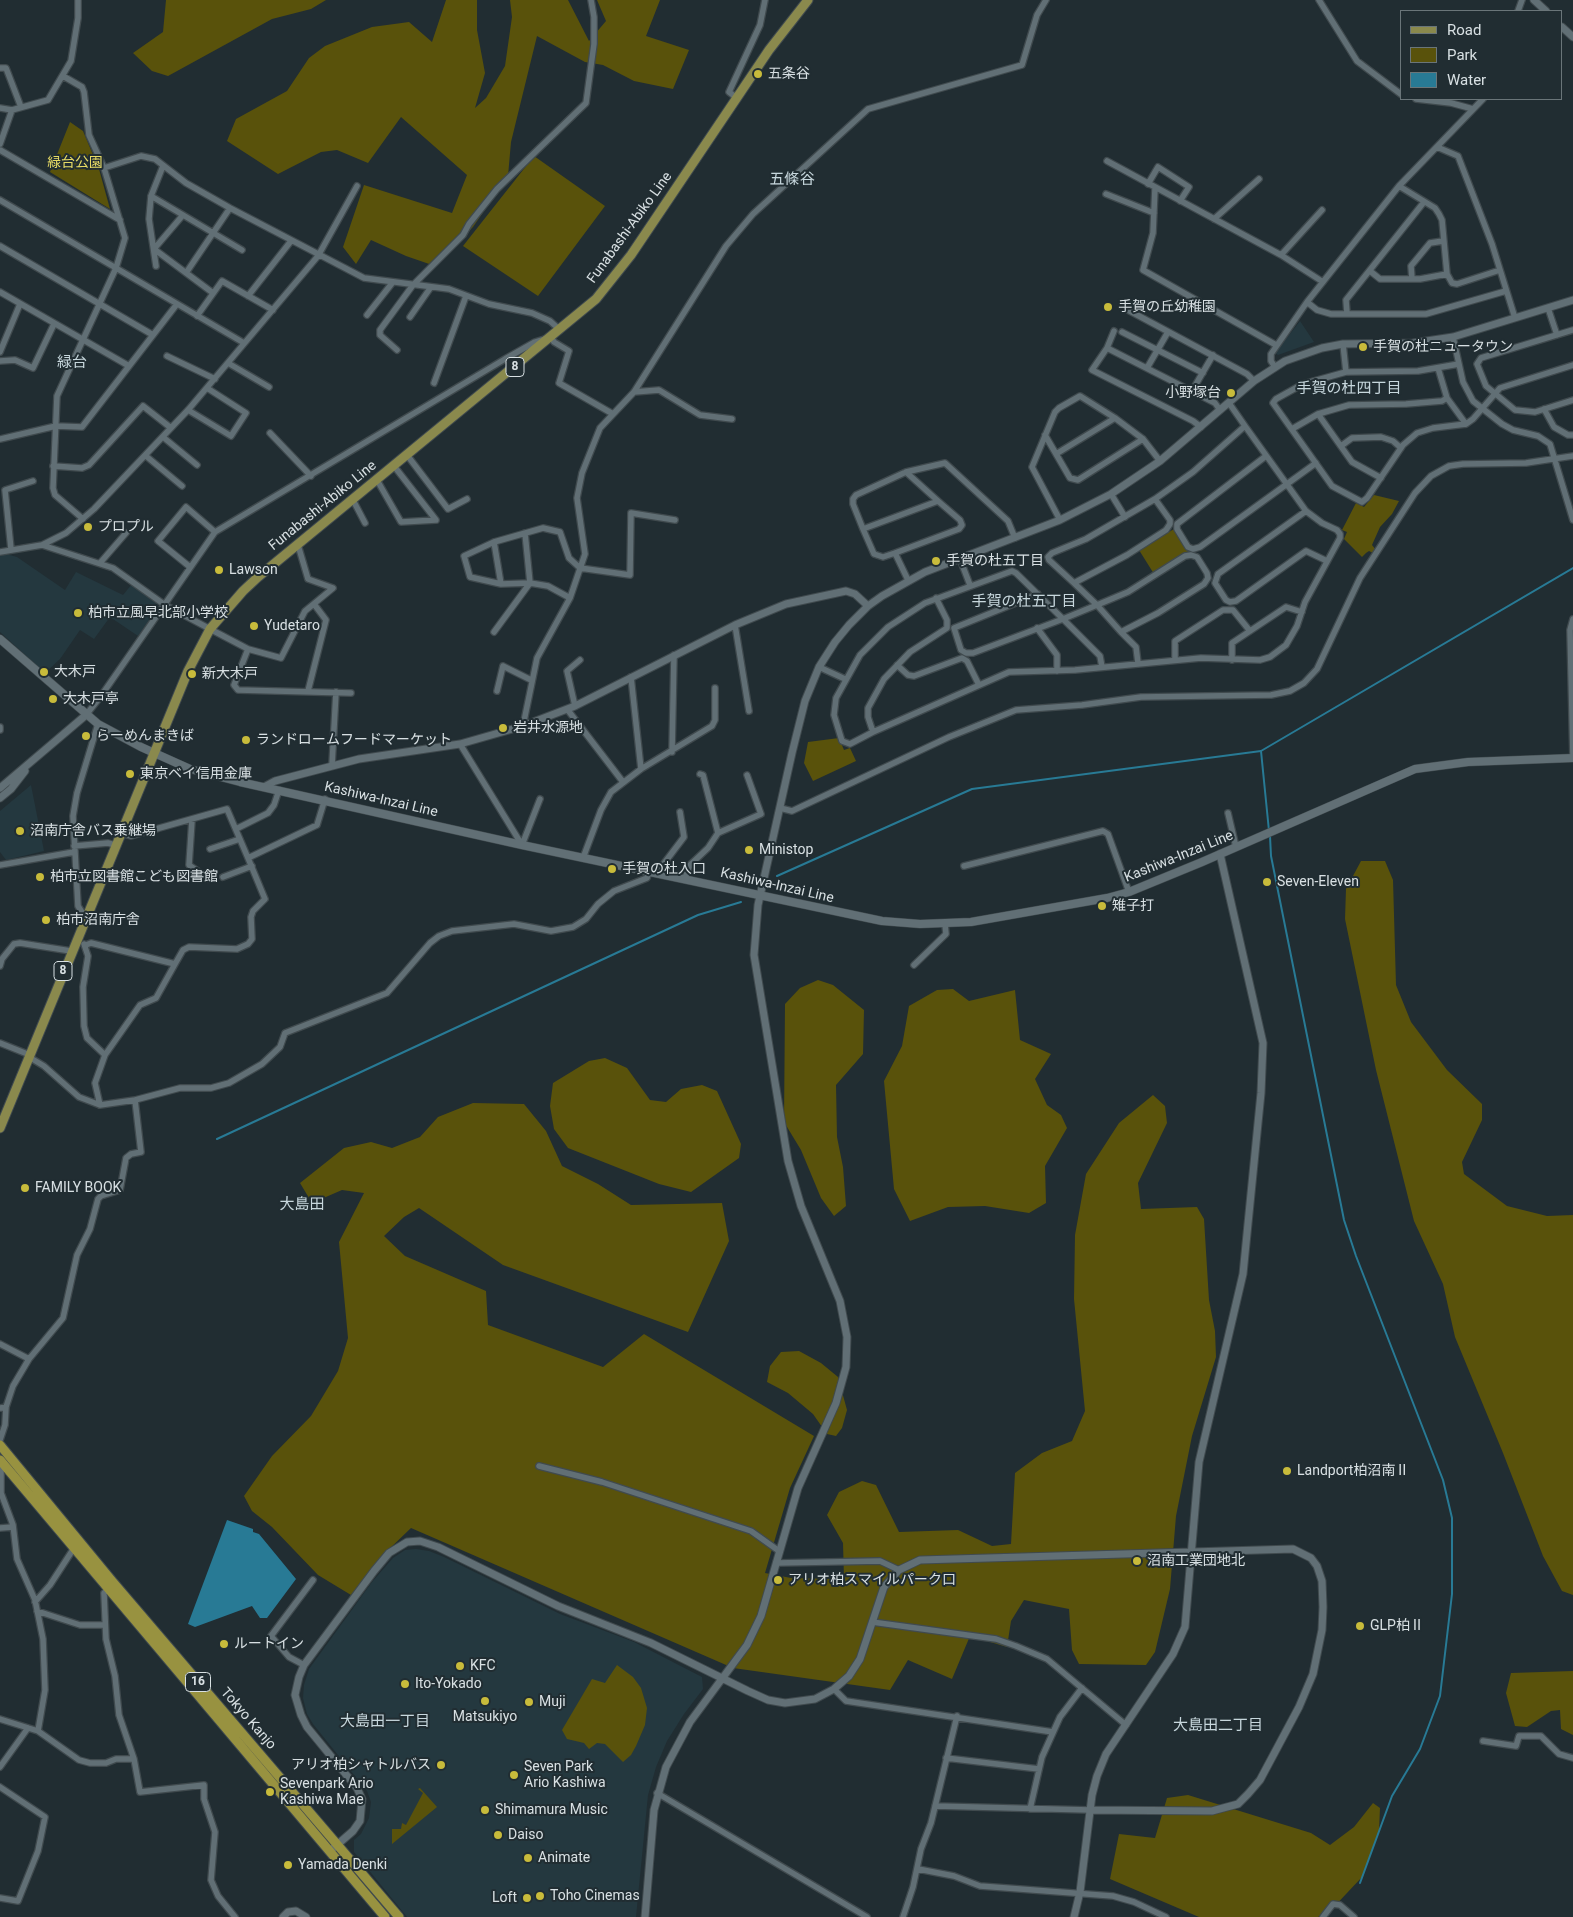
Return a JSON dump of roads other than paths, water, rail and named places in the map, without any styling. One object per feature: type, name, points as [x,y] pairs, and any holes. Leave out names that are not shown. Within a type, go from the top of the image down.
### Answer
[{"type":"highway","name":"Tokyo Kanjo","points":[[0,1445],[112,1581],[399,1917]]},
{"type":"highway","name":"Tokyo Kanjo","points":[[1,1460],[385,1917]]},
{"type":"main road","name":"Funabashi-Abiko Line","points":[[0,1128],[75,941],[155,754],[188,671],[210,629],[243,591],[596,299],[615,278],[785,26],[808,0]]},
{"type":"main road","name":"Kashiwa-Inzai Line","points":[[0,639],[98,724],[155,754],[203,772],[864,919],[901,923],[945,924],[993,919],[1129,892],[1415,769],[1468,762],[1573,758]]},
{"type":"street","points":[[0,108],[12,110],[48,100],[71,60],[78,18],[78,0]]},
{"type":"street","points":[[397,350],[380,335],[380,330],[413,285],[463,235],[469,224],[497,190],[586,103],[594,44],[591,0]]},
{"type":"street","points":[[737,98],[728,92],[760,24],[765,0]]},
{"type":"street","points":[[523,726],[532,680],[543,644],[570,598],[585,554],[577,498],[582,473],[600,428],[634,392],[726,246],[753,214],[868,108],[1022,65],[1037,16],[1046,0]]},
{"type":"street","points":[[1319,0],[1357,61],[1400,93]]},
{"type":"street","points":[[1534,0],[1545,10]]},
{"type":"street","points":[[1563,27],[1573,37]]},
{"type":"street","points":[[0,68],[6,68],[21,107]]},
{"type":"street","points":[[63,76],[82,87],[84,92],[89,135],[104,168],[125,238],[116,268],[57,396],[54,466],[55,495],[82,519]]},
{"type":"street","points":[[1428,100],[1451,102],[1472,109]]},
{"type":"street","points":[[1275,367],[1270,357],[1276,345],[1307,302],[1399,186],[1482,100]]},
{"type":"street","points":[[0,144],[12,110]]},
{"type":"street","points":[[1437,147],[1458,156],[1500,270],[1515,318]]},
{"type":"street","points":[[0,150],[120,220]]},
{"type":"street","points":[[104,168],[141,156],[155,159],[186,183],[318,256],[364,278],[448,289],[489,304],[532,313],[550,320],[560,330]]},
{"type":"street","points":[[1107,162],[1281,255],[1323,282]]},
{"type":"street","points":[[156,266],[149,219],[151,196],[163,166]]},
{"type":"street","points":[[1148,184],[1158,167],[1189,187],[1180,201]]},
{"type":"street","points":[[1214,219],[1260,178]]},
{"type":"street","points":[[0,552],[42,545],[66,533],[146,456],[215,379],[318,256],[356,186]]},
{"type":"street","points":[[1399,186],[1435,208],[1442,220],[1449,280],[1456,284],[1500,270]]},
{"type":"street","points":[[1155,188],[1153,233],[1143,270],[1276,345]]},
{"type":"street","points":[[1106,194],[1154,213]]},
{"type":"street","points":[[151,196],[242,250]]},
{"type":"street","points":[[0,200],[244,343]]},
{"type":"street","points":[[1347,313],[1346,300],[1424,202]]},
{"type":"street","points":[[186,273],[230,208]]},
{"type":"street","points":[[1281,255],[1322,210]]},
{"type":"street","points":[[154,250],[182,215]]},
{"type":"street","points":[[248,296],[291,240]]},
{"type":"street","points":[[1412,279],[1411,266],[1430,243],[1443,241]]},
{"type":"street","points":[[0,246],[153,335]]},
{"type":"street","points":[[154,250],[213,293]]},
{"type":"street","points":[[1370,270],[1380,279],[1412,279],[1447,274]]},
{"type":"street","points":[[197,316],[222,281],[274,310]]},
{"type":"street","points":[[367,314],[393,282]]},
{"type":"street","points":[[410,317],[431,287]]},
{"type":"street","points":[[1307,302],[1324,313],[1426,314],[1506,291]]},
{"type":"street","points":[[0,292],[129,366]]},
{"type":"street","points":[[434,383],[466,296]]},
{"type":"street","points":[[645,1917],[658,1793],[669,1760],[680,1738],[747,1645],[758,1623],[798,1488],[843,1384],[847,1337],[840,1301],[801,1206],[788,1161],[755,971],[754,938],[760,895],[805,701],[819,667],[835,642],[868,606],[908,580],[1060,520],[1111,494],[1160,461],[1254,381],[1275,367],[1308,353],[1343,344],[1413,343],[1453,337],[1573,300]]},
{"type":"street","points":[[0,352],[20,304]]},
{"type":"street","points":[[0,439],[56,426],[82,427],[176,304]]},
{"type":"street","points":[[1548,308],[1557,336]]},
{"type":"street","points":[[1126,309],[1247,374],[1254,381]]},
{"type":"street","points":[[0,361],[15,360],[32,368],[54,324]]},
{"type":"street","points":[[1573,330],[1481,358],[1477,364],[1481,378],[1493,394],[1515,410],[1525,412],[1544,409],[1573,400]]},
{"type":"street","points":[[1114,331],[1107,348],[1092,370],[1201,427]]},
{"type":"street","points":[[1122,332],[1203,373]]},
{"type":"street","points":[[1147,368],[1168,332]]},
{"type":"street","points":[[0,788],[86,715],[215,532],[505,359],[535,342],[551,337],[554,342],[569,351],[559,383],[613,414]]},
{"type":"street","points":[[1453,337],[1467,393],[1481,408],[1513,430],[1546,440],[1550,444],[1573,520]]},
{"type":"street","points":[[1343,344],[1346,372]]},
{"type":"street","points":[[1107,348],[1214,403],[1220,410]]},
{"type":"street","points":[[1192,391],[1213,355]]},
{"type":"street","points":[[167,356],[215,379]]},
{"type":"street","points":[[228,363],[269,387]]},
{"type":"street","points":[[1459,364],[1418,371],[1346,372],[1303,384],[1276,399],[1273,403],[1332,486],[1358,501],[1367,498],[1401,448],[1417,433],[1434,428],[1466,424],[1473,420],[1493,394],[1506,385],[1573,365]]},
{"type":"street","points":[[1438,368],[1447,398],[1466,424]]},
{"type":"street","points":[[188,410],[231,436],[246,413],[207,388]]},
{"type":"street","points":[[634,392],[659,390],[700,415],[732,419]]},
{"type":"street","points":[[1060,520],[1032,467],[1059,408],[1080,396],[1115,418],[1143,439],[1160,461]]},
{"type":"street","points":[[1292,429],[1318,414],[1362,403],[1406,404],[1442,401],[1447,398]]},
{"type":"street","points":[[1102,667],[1100,656],[1038,594],[1012,571],[936,598],[913,610],[879,635],[860,655],[845,679],[834,706],[835,722],[842,740],[850,744],[1009,672],[1057,671],[1102,667],[1138,663],[1175,660],[1260,660],[1270,657],[1286,645],[1305,602],[1340,534],[1306,510],[1229,402]]},
{"type":"street","points":[[54,466],[82,468],[89,465],[142,406],[172,428]]},
{"type":"street","points":[[1544,409],[1554,427],[1568,435],[1573,434]]},
{"type":"street","points":[[1318,414],[1357,466],[1381,478]]},
{"type":"street","points":[[1056,454],[1115,418]]},
{"type":"street","points":[[1138,663],[1136,647],[1048,557],[1155,500],[1193,472],[1245,426]]},
{"type":"street","points":[[270,433],[311,476]]},
{"type":"street","points":[[1045,435],[1070,478],[1078,480],[1143,439]]},
{"type":"street","points":[[163,437],[197,464]]},
{"type":"street","points":[[1341,446],[1352,438],[1381,437],[1393,441],[1401,448]]},
{"type":"street","points":[[407,455],[448,509],[467,499]]},
{"type":"street","points":[[146,456],[182,486]]},
{"type":"street","points":[[1266,456],[1177,524],[1177,529],[1188,547],[1193,549],[1200,548],[1316,463]]},
{"type":"street","points":[[780,808],[792,811],[949,737],[1016,710],[1082,705],[1134,698],[1271,695],[1290,691],[1304,683],[1317,669],[1360,578],[1409,501],[1426,480],[1442,469],[1456,465],[1526,463],[1573,456]]},
{"type":"street","points":[[906,472],[960,520],[962,525],[959,529],[883,558],[874,554],[853,499],[856,495],[906,472],[945,463],[1008,521],[1015,538]]},
{"type":"street","points":[[377,480],[401,522],[436,520],[394,466]]},
{"type":"street","points":[[11,549],[5,490],[33,481]]},
{"type":"street","points":[[1111,494],[1125,517]]},
{"type":"street","points":[[353,500],[365,523]]},
{"type":"street","points":[[1074,583],[1127,555],[1166,530],[1170,520],[1155,500]]},
{"type":"street","points":[[863,529],[938,501]]},
{"type":"street","points":[[190,567],[158,541],[186,507],[215,532]]},
{"type":"street","points":[[1306,510],[1218,574],[1215,583],[1226,600],[1236,601],[1306,551],[1327,562]]},
{"type":"street","points":[[570,598],[548,586],[530,583],[501,584],[470,577],[464,556],[494,542],[543,528],[560,532],[569,558],[580,568],[630,575],[631,513],[675,520]]},
{"type":"street","points":[[100,563],[126,533]]},
{"type":"street","points":[[494,632],[530,583],[525,533]]},
{"type":"street","points":[[494,542],[501,584]]},
{"type":"street","points":[[42,545],[100,563],[123,574],[165,605],[248,649],[281,658],[306,611],[333,588],[308,579],[298,545]]},
{"type":"street","points":[[895,553],[908,580]]},
{"type":"street","points":[[1038,594],[958,625],[954,628],[954,634],[961,650],[968,654],[1063,619],[1128,592],[1185,556],[1197,557],[1207,573],[1208,578],[1204,584],[1158,613],[1121,632]]},
{"type":"street","points":[[960,559],[970,585]]},
{"type":"street","points":[[264,787],[274,781],[332,765],[372,756],[460,744],[523,726],[575,706],[735,625],[786,604],[839,591],[855,594],[868,606]]},
{"type":"street","points":[[873,732],[868,717],[869,704],[884,679],[912,650],[947,628],[947,620],[936,598]]},
{"type":"street","points":[[308,691],[326,620],[314,604]]},
{"type":"street","points":[[1232,660],[1232,644],[1286,606],[1302,612]]},
{"type":"street","points":[[1175,660],[1175,641],[1223,610],[1233,610],[1250,632]]},
{"type":"street","points":[[1573,619],[1570,630],[1573,758]]},
{"type":"street","points":[[735,625],[749,711]]},
{"type":"street","points":[[1037,628],[1038,634],[1057,655],[1057,671]]},
{"type":"street","points":[[248,649],[234,685],[238,690],[351,694]]},
{"type":"street","points":[[672,752],[674,655]]},
{"type":"street","points":[[897,665],[908,675],[914,676],[962,658],[966,661],[979,685]]},
{"type":"street","points":[[575,706],[567,671],[580,660]]},
{"type":"street","points":[[496,691],[502,666],[532,680]]},
{"type":"street","points":[[819,667],[845,679]]},
{"type":"street","points":[[631,677],[641,769]]},
{"type":"street","points":[[583,858],[606,799],[623,782],[641,769],[672,752],[712,726],[715,720],[715,688]]},
{"type":"street","points":[[332,765],[336,692]]},
{"type":"street","points":[[567,709],[623,782]]},
{"type":"street","points":[[85,917],[78,906],[73,816],[77,793],[98,724]]},
{"type":"street","points":[[460,744],[522,844]]},
{"type":"street","points":[[0,798],[11,789],[33,761]]},
{"type":"street","points":[[700,774],[703,775],[718,833]]},
{"type":"street","points":[[685,878],[690,864],[708,848],[718,833],[762,814],[747,775]]},
{"type":"street","points":[[236,829],[268,813],[274,805],[278,790]]},
{"type":"street","points":[[248,858],[317,825],[324,799]]},
{"type":"street","points":[[522,844],[540,799]]},
{"type":"street","points":[[100,1105],[94,1083],[105,1055],[140,1005],[156,998],[183,950],[189,947],[237,949],[248,944],[252,939],[251,917],[253,910],[266,898],[227,809],[131,836],[120,833]]},
{"type":"street","points":[[661,873],[662,866],[684,837],[680,812]]},
{"type":"street","points":[[1228,813],[1236,847]]},
{"type":"street","points":[[192,820],[190,865],[209,879]]},
{"type":"street","points":[[964,866],[1103,831],[1108,834],[1129,892]]},
{"type":"street","points":[[210,849],[240,839]]},
{"type":"street","points":[[0,865],[108,843],[115,845]]},
{"type":"street","points":[[1074,1917],[1080,1892],[1096,1776],[1106,1754],[1181,1640],[1187,1611],[1199,1462],[1243,1274],[1263,1057],[1261,1026],[1220,854]]},
{"type":"street","points":[[223,877],[252,866]]},
{"type":"street","points":[[0,1043],[29,1056],[44,1066],[79,1097],[100,1105],[135,1100],[180,1088],[211,1088],[243,1077],[262,1064],[280,1047],[285,1032],[387,993],[430,943],[439,936],[452,931],[514,924],[551,931],[573,927],[586,919],[598,904],[614,891],[647,878],[649,871]]},
{"type":"street","points":[[914,965],[946,934],[945,924]]},
{"type":"street","points":[[75,941],[86,945],[91,943],[175,964]]},
{"type":"street","points":[[0,966],[2,959],[14,944],[20,943],[71,952]]},
{"type":"street","points":[[86,945],[88,956],[83,987],[84,1026],[87,1038],[105,1055]]},
{"type":"street","points":[[0,1440],[5,1425],[3,1408],[13,1386],[30,1360],[63,1318],[77,1255],[90,1229],[98,1199],[120,1190],[126,1158],[128,1155],[141,1152],[135,1100]]},
{"type":"street","points":[[0,1344],[30,1360]]},
{"type":"street","points":[[1,1460],[1,1493],[13,1527],[18,1559],[35,1602],[43,1640],[46,1680],[38,1731]]},
{"type":"street","points":[[539,1466],[602,1482],[751,1531],[779,1552]]},
{"type":"street","points":[[0,1528],[13,1527]]},
{"type":"street","points":[[330,1851],[360,1821],[362,1799],[357,1788],[307,1727],[300,1715],[295,1695],[298,1677],[304,1665],[390,1553],[401,1544],[420,1541],[438,1547],[558,1606],[651,1643],[768,1700],[784,1703],[798,1703],[815,1699],[834,1689],[849,1676],[860,1660],[884,1587],[899,1570],[908,1564],[934,1559],[1293,1549],[1311,1558],[1317,1566],[1322,1581],[1323,1606],[1318,1653],[1308,1686],[1260,1780],[1238,1804],[1212,1811],[935,1806]]},
{"type":"street","points":[[35,1602],[50,1585],[74,1548]]},
{"type":"street","points":[[776,1563],[880,1560],[899,1570]]},
{"type":"street","points":[[304,1665],[289,1657],[270,1636],[313,1580]]},
{"type":"street","points":[[109,1589],[104,1594],[105,1625],[120,1715],[134,1759],[140,1792],[147,1793],[202,1784],[205,1787],[204,1799],[215,1832],[211,1880],[218,1896],[235,1917]]},
{"type":"street","points":[[37,1611],[80,1625],[105,1625]]},
{"type":"street","points":[[872,1622],[1003,1641],[1048,1660],[1126,1725]]},
{"type":"street","points":[[1030,1809],[1039,1769],[1053,1732],[1060,1717],[1082,1688]]},
{"type":"street","points":[[834,1689],[846,1701],[957,1716],[1053,1732]]},
{"type":"street","points":[[903,1917],[918,1869],[921,1849],[935,1806],[957,1716]]},
{"type":"street","points":[[0,1719],[38,1731],[68,1750],[79,1760],[90,1764],[106,1763],[116,1759],[134,1759]]},
{"type":"street","points":[[0,1767],[28,1728]]},
{"type":"street","points":[[1483,1741],[1516,1746],[1519,1736],[1541,1736],[1559,1754],[1573,1758]]},
{"type":"street","points":[[946,1758],[1039,1769]]},
{"type":"street","points":[[0,1787],[45,1817],[38,1851],[18,1901],[0,1898]]},
{"type":"street","points":[[658,1793],[867,1917]]},
{"type":"street","points":[[918,1869],[954,1876],[980,1886],[1080,1892],[1120,1898],[1166,1917]]},
{"type":"street","points":[[1323,1917],[1333,1904],[1340,1905],[1354,1917]]},
{"type":"street","points":[[283,1917],[288,1912],[296,1911],[306,1917]]},
{"type":"water","points":[[227,1520],[253,1529],[253,1532],[259,1534],[296,1579],[267,1618],[260,1618],[252,1606],[195,1627],[188,1624]]},
{"type":"waterway","points":[[777,876],[972,789],[1261,751],[1573,568]]},
{"type":"waterway","points":[[1261,751],[1269,831]]},
{"type":"waterway","points":[[1270,836],[1271,856],[1344,1220],[1356,1256],[1443,1480],[1452,1518],[1452,1594],[1440,1696],[1420,1749],[1392,1796],[1360,1883]]},
{"type":"waterway","points":[[217,1139],[698,915],[741,902]]},
{"type":"place","name":"五条谷","points":[[758,74]]},
{"type":"place","name":"手賀の丘幼稚園","points":[[1108,307]]},
{"type":"place","name":"手賀の杜ニュータウン","points":[[1363,347]]},
{"type":"place","name":"小野塚台","points":[[1231,393]]},
{"type":"place","name":"プロプル","points":[[88,527]]},
{"type":"place","name":"手賀の杜五丁目","points":[[936,561]]},
{"type":"place","name":"Lawson","points":[[219,570]]},
{"type":"place","name":"柏市立風早北部小学校","points":[[78,613]]},
{"type":"place","name":"Yudetaro","points":[[254,626]]},
{"type":"place","name":"大木戸","points":[[44,672]]},
{"type":"place","name":"新大木戸","points":[[192,674]]},
{"type":"place","name":"大木戸亭","points":[[53,699]]},
{"type":"place","name":"岩井水源地","points":[[503,728]]},
{"type":"place","name":"らーめんまきば","points":[[86,736]]},
{"type":"place","name":"ランドロームフードマーケット","points":[[246,740]]},
{"type":"place","name":"東京ベイ信用金庫","points":[[130,774]]},
{"type":"place","name":"沼南庁舎バス乗継場","points":[[20,831]]},
{"type":"place","name":"Ministop","points":[[749,850]]},
{"type":"place","name":"手賀の杜入口","points":[[612,869]]},
{"type":"place","name":"柏市立図書館こども図書館","points":[[40,877]]},
{"type":"place","name":"Seven-Eleven","points":[[1267,882]]},
{"type":"place","name":"雉子打","points":[[1102,906]]},
{"type":"place","name":"柏市沼南庁舎","points":[[46,920]]},
{"type":"place","name":"FAMILY BOOK","points":[[25,1188]]},
{"type":"place","name":"Landport柏沼南Ⅱ","points":[[1287,1471]]},
{"type":"place","name":"沼南工業団地北","points":[[1137,1561]]},
{"type":"place","name":"アリオ柏スマイルパーク口","points":[[778,1580]]},
{"type":"place","name":"GLP柏Ⅱ","points":[[1360,1626]]},
{"type":"place","name":"ルートイン","points":[[224,1644]]},
{"type":"place","name":"KFC","points":[[460,1666]]},
{"type":"place","name":"Ito-Yokado","points":[[405,1684]]},
{"type":"place","name":"Matsukiyo","points":[[485,1701]]},
{"type":"place","name":"Muji","points":[[529,1702]]},
{"type":"place","name":"アリオ柏シャトルバス","points":[[441,1765]]},
{"type":"place","name":"Seven Park Ario Kashiwa","points":[[514,1775]]},
{"type":"place","name":"Sevenpark Ario Kashiwa Mae","points":[[270,1792]]},
{"type":"place","name":"Shimamura Music","points":[[485,1810]]},
{"type":"place","name":"Daiso","points":[[498,1835]]},
{"type":"place","name":"Animate","points":[[528,1858]]},
{"type":"place","name":"Yamada Denki","points":[[288,1865]]},
{"type":"place","name":"Toho Cinemas","points":[[540,1896]]},
{"type":"place","name":"Loft","points":[[527,1898]]},
{"type":"district","name":"五條谷","points":[[792,180]]},
{"type":"district","name":"緑台","points":[[72,363]]},
{"type":"district","name":"手賀の杜四丁目","points":[[1349,389]]},
{"type":"district","name":"手賀の杜五丁目","points":[[1024,602]]},
{"type":"district","name":"大島田","points":[[302,1205]]},
{"type":"district","name":"大島田一丁目","points":[[385,1722]]},
{"type":"district","name":"大島田二丁目","points":[[1218,1726]]},
{"type":"park label","name":"緑台公園","points":[[75,163]]}]
